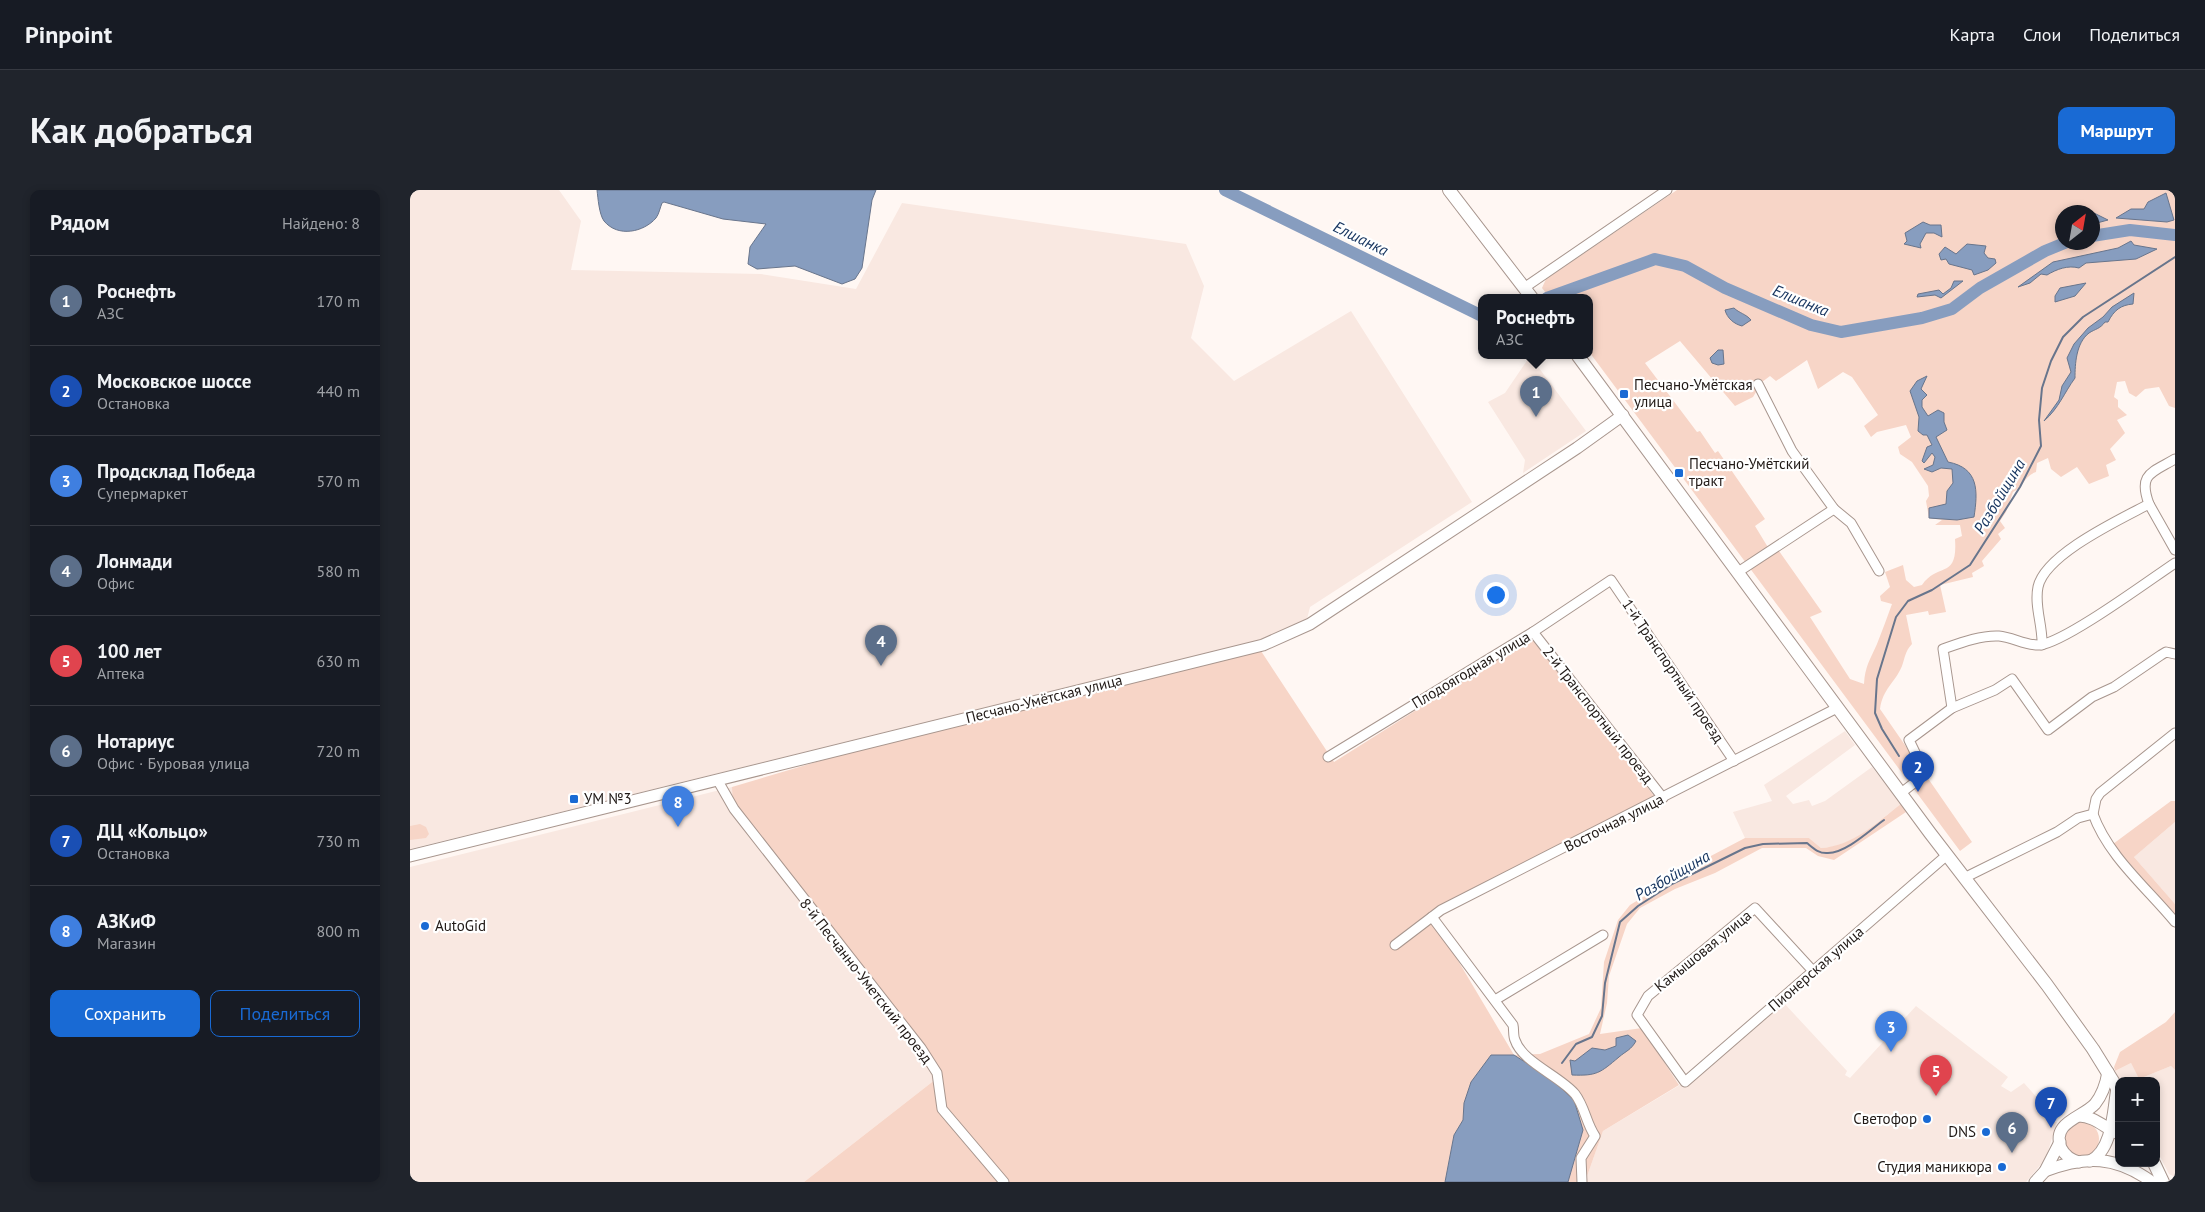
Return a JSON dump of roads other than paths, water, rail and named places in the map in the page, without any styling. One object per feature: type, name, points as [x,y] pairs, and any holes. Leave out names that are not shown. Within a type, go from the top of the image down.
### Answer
[{"type":"main road","points":[[1449,190],[1528,293]]},
{"type":"main road","points":[[1580,359],[1837,708],[2047,985],[2115,1084]]},
{"type":"main road","name":"Песчано-Умётская улица","points":[[410,856],[1263,645],[1288,636],[1310,624],[1577,448],[1623,415]]},
{"type":"main road","points":[[2035,1182],[2045,1171],[2060,1142],[2064,1125],[2091,1107],[2100,1096],[2108,1072]]},
{"type":"main road","points":[[2060,1142],[2066,1155],[2084,1161],[2101,1153],[2110,1130],[2115,1104]]},
{"type":"main road","points":[[2079,1116],[2094,1119],[2110,1130]]},
{"type":"main road","points":[[2045,1171],[2064,1164],[2084,1161],[2109,1161],[2126,1166],[2152,1182]]},
{"type":"main road","points":[[2156,1167],[2163,1182]]},
{"type":"street","points":[[1528,293],[1667,190]]},
{"type":"street","points":[[1758,384],[1792,451],[1834,509],[1851,523],[1879,571]]},
{"type":"street","points":[[2175,459],[2148,474],[2144,482],[2144,490],[2149,504],[2175,550]]},
{"type":"street","points":[[2042,644],[2038,588],[2046,572],[2076,545],[2149,504]]},
{"type":"street","points":[[1738,572],[1834,509]]},
{"type":"street","points":[[1952,708],[1943,650],[1980,638],[1998,636],[2034,645],[2042,644],[2072,630],[2175,563]]},
{"type":"street","name":"Плодоягодная улица","points":[[1328,757],[1533,632],[1611,580]]},
{"type":"street","name":"1-й Транспортный проезд","points":[[1611,580],[1734,761]]},
{"type":"street","name":"2-й Транспортный проезд","points":[[1533,632],[1663,798]]},
{"type":"street","points":[[1901,793],[1914,783],[1922,767],[1908,740],[1952,708],[1995,690],[2012,679],[2048,730],[2092,697],[2114,687],[2162,654],[2166,652],[2175,654]]},
{"type":"street","name":"Восточная улица","points":[[1396,945],[1441,910],[1837,708]]},
{"type":"street","points":[[2175,733],[2100,793],[2096,799],[2093,814],[2099,830],[2109,846],[2175,922]]},
{"type":"street","name":"8-й Песчанно-Уметский проезд","points":[[718,781],[734,809],[921,1048],[937,1073],[942,1109],[1004,1182]]},
{"type":"street","points":[[1964,878],[2057,832],[2078,818],[2093,814]]},
{"type":"street","name":"Пионерская улица","points":[[1685,1082],[1947,855]]},
{"type":"street","name":"Камышовая улица","points":[[1685,1082],[1636,1015],[1648,996],[1755,908],[1813,971]]},
{"type":"street","points":[[1432,917],[1513,1025],[1514,1040],[1522,1054],[1547,1070],[1574,1094],[1586,1113],[1590,1129],[1595,1136],[1581,1158],[1582,1182]]},
{"type":"street","points":[[1495,1000],[1603,935]]},
{"type":"water","points":[[597,190],[876,190],[872,200],[862,268],[855,279],[842,284],[795,266],[757,269],[748,264],[750,247],[766,224],[723,219],[664,202],[656,218],[645,227],[631,231],[616,230],[602,218]]},
{"type":"water","points":[[2166,193],[2174,220],[2167,222],[2116,218],[2131,209],[2144,209],[2148,202]]},
{"type":"water","points":[[2100,216],[2108,220],[2100,222]]},
{"type":"water","points":[[1923,222],[1930,225],[1941,225],[1942,237],[1934,233],[1926,233],[1920,244],[1921,248],[1904,244],[1907,241],[1905,233]]},
{"type":"water","points":[[2131,241],[2134,245],[2157,249],[2136,259],[2086,263],[2079,268],[2067,267],[2059,269],[2047,275],[2041,274],[2030,283],[2018,287],[2053,262],[2118,248]]},
{"type":"water","points":[[1967,244],[1986,246],[1984,253],[1988,258],[1995,259],[1996,263],[1988,270],[1974,275],[1972,270],[1949,264],[1946,259],[1941,260],[1939,254],[1945,247],[1956,254]]},
{"type":"water","points":[[1954,281],[1963,281],[1941,298],[1935,295],[1917,297],[1918,294],[1939,290],[1943,294],[1951,288]]},
{"type":"water","points":[[2086,283],[2075,296],[2055,302],[2055,296],[2060,288]]},
{"type":"water","points":[[2134,293],[2133,304],[2118,309],[2108,322],[2105,322],[2089,333],[2081,342],[2075,366],[2075,378],[2058,406],[2044,421],[2059,400],[2062,386],[2071,372],[2067,358],[2074,344],[2088,328],[2103,317],[2112,307]]},
{"type":"water","points":[[1734,308],[1751,320],[1742,326],[1734,322],[1727,316],[1725,310]]},
{"type":"water","points":[[1718,350],[1723,350],[1724,364],[1712,363],[1710,358]]},
{"type":"water","points":[[1927,376],[1921,389],[1927,395],[1922,400],[1922,407],[1928,416],[1938,410],[1944,413],[1944,422],[1947,430],[1936,437],[1948,462],[1966,469],[1971,475],[1976,490],[1974,517],[1957,520],[1929,518],[1929,508],[1946,504],[1947,491],[1953,483],[1952,469],[1941,468],[1932,472],[1924,469],[1933,465],[1935,457],[1932,453],[1924,463],[1922,461],[1927,447],[1932,445],[1927,435],[1923,435],[1918,431],[1919,417],[1910,391],[1917,381]]},
{"type":"water","points":[[1628,1035],[1636,1041],[1607,1067],[1593,1074],[1572,1075],[1570,1060],[1575,1061],[1592,1048],[1605,1050],[1616,1046],[1616,1038]]},
{"type":"water","points":[[1491,1055],[1514,1055],[1550,1078],[1574,1100],[1583,1130],[1568,1182],[1445,1182],[1454,1135],[1463,1120],[1464,1103],[1471,1082]]},
{"type":"waterway","name":"Елшанка","points":[[1225,190],[1478,314]]},
{"type":"waterway","name":"Елшанка","points":[[2100,235],[2130,230],[2175,235]]},
{"type":"waterway","name":"Елшанка","points":[[1558,294],[1655,259],[1685,266],[1725,288],[1811,325],[1841,332],[1922,318],[1952,309],[1980,288],[2055,247]]},
{"type":"waterway","name":"Разбойщина","points":[[1899,756],[1882,729],[1875,713],[1877,679],[1896,617],[1908,601],[1932,590],[1970,565],[2020,487],[2041,446],[2039,420],[2042,388],[2051,361],[2063,337],[2083,317],[2175,257]]},
{"type":"waterway","name":"Разбойщина","points":[[1562,1063],[1576,1044],[1592,1037],[1602,1016],[1605,983],[1620,922],[1638,906],[1672,884],[1745,848],[1763,844],[1807,843],[1822,853],[1835,852],[1850,845],[1884,820]]},
{"type":"place","name":"Песчано-Умётская улица","points":[[1624,394]]},
{"type":"place","name":"Роснефть","points":[[1536,417]]},
{"type":"place","name":"Песчано-Умётский тракт","points":[[1679,473]]},
{"type":"place","name":"Лонмади","points":[[881,666]]},
{"type":"place","name":"Московское шоссе","points":[[1918,792]]},
{"type":"place","name":"УМ №3","points":[[574,799]]},
{"type":"place","name":"АЗКиФ","points":[[678,827]]},
{"type":"place","name":"AutoGid","points":[[425,926]]},
{"type":"place","name":"Продсклад Победа","points":[[1891,1052]]},
{"type":"place","name":"100 лет","points":[[1936,1096]]},
{"type":"place","name":"Светофор","points":[[1927,1119]]},
{"type":"place","name":"ДЦ «Кольцо»","points":[[2051,1128]]},
{"type":"place","name":"DNS","points":[[1986,1132]]},
{"type":"place","name":"Нотариус","points":[[2012,1153]]},
{"type":"place","name":"Студия маникюра","points":[[2002,1167]]}]
